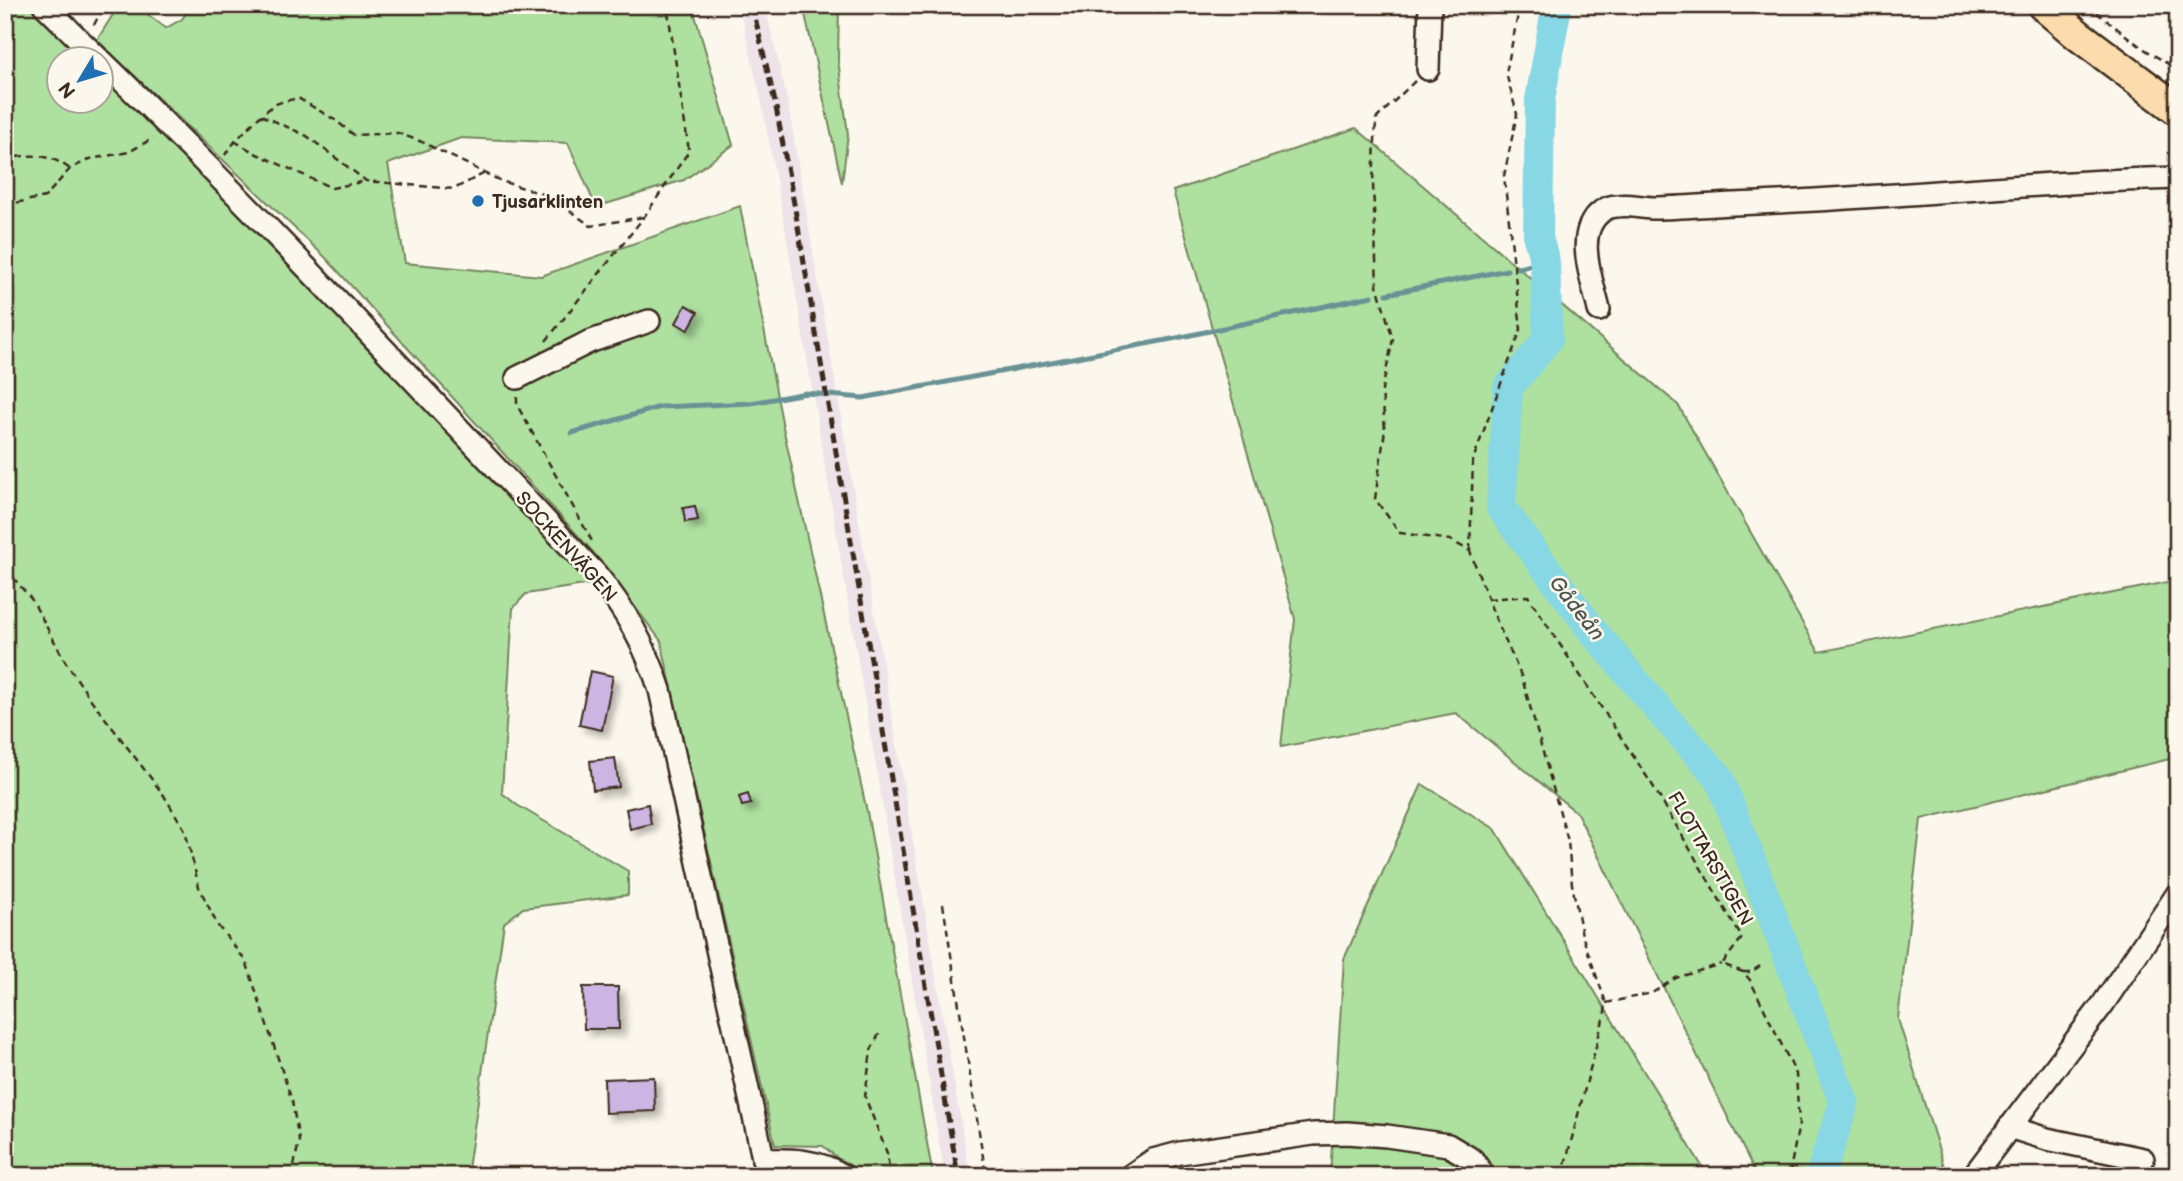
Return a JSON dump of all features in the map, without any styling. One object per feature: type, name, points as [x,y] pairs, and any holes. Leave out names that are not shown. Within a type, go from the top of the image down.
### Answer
[{"type":"highway","points":[[2043,5],[2078,35],[2171,102]]},
{"type":"street","name":"SOCKENVÄGEN","points":[[44,5],[86,46]]},
{"type":"street","points":[[1428,69],[1430,5]]},
{"type":"street","name":"SOCKENVÄGEN","points":[[116,75],[200,157],[596,574],[627,614],[642,640],[660,690],[765,1168]]},
{"type":"street","points":[[1599,310],[1587,255],[1587,235],[1592,221],[1604,210],[1615,206],[1672,208],[1950,193],[2091,181],[2178,178]]},
{"type":"street","points":[[517,378],[589,342],[649,321]]},
{"type":"street","points":[[1973,1176],[2103,1004],[2178,893]]},
{"type":"street","points":[[2009,1127],[2047,1139],[2143,1159]]},
{"type":"street","points":[[1130,1176],[1153,1160],[1180,1153],[1313,1134],[1347,1133],[1411,1138],[1448,1145],[1473,1160],[1484,1176]]},
{"type":"street","points":[[765,1168],[796,1159],[821,1164],[844,1176]]},
{"type":"path","points":[[83,43],[104,5]]},
{"type":"path","points":[[543,345],[644,217],[689,151],[667,5]]},
{"type":"path","points":[[1520,5],[1506,74],[1517,114],[1504,176],[1521,329],[1473,460],[1470,551],[1522,678],[1568,841],[1572,884],[1582,935],[1606,1003],[1562,1176]]},
{"type":"path","points":[[2087,5],[2141,47],[2178,70]]},
{"type":"path","points":[[1428,69],[1376,119],[1373,184],[1377,285],[1393,339],[1382,390],[1385,430],[1375,499],[1400,533],[1450,540],[1470,551]]},
{"type":"path","points":[[200,157],[226,154],[234,141],[261,115],[278,103],[298,98],[354,135],[398,133],[422,142],[501,181],[549,196],[591,226],[644,217]]},
{"type":"path","points":[[261,115],[307,136],[366,181]]},
{"type":"path","points":[[5,205],[45,197],[70,169],[90,159],[129,152],[170,128]]},
{"type":"path","points":[[234,141],[257,155],[332,188],[366,181],[454,189],[485,173]]},
{"type":"path","points":[[5,159],[29,156],[53,158],[70,169]]},
{"type":"path","points":[[517,378],[517,405],[598,552],[596,574]]},
{"type":"path","points":[[5,568],[32,600],[65,661],[163,794],[185,830],[199,887],[218,926],[246,961],[288,1089],[299,1141],[292,1176]]},
{"type":"path","name":"FLOTTARSTIGEN","points":[[1488,599],[1528,596],[1653,786],[1742,938],[1722,964]]},
{"type":"path","points":[[943,904],[986,1176]]},
{"type":"path","points":[[1606,1003],[1652,993],[1676,978],[1722,964],[1743,972],[1751,972],[1760,966]]},
{"type":"path","points":[[1743,972],[1750,980],[1796,1074],[1799,1124],[1789,1176]]},
{"type":"path","points":[[879,1034],[871,1050],[865,1097],[887,1153],[890,1176]]},
{"type":"shaded area","points":[[739,5],[765,5],[787,99],[970,1176],[945,1176],[782,211],[762,104]]},
{"type":"green space","points":[[5,5],[35,5],[78,46],[46,46],[46,116],[116,116],[116,84],[597,583],[526,594],[513,608],[502,793],[517,805],[628,871],[628,895],[523,908],[504,923],[467,1176],[5,1176]]},
{"type":"green space","points":[[119,5],[135,5],[166,28],[182,19],[192,5],[692,5],[733,145],[684,180],[596,207],[568,143],[461,138],[388,164],[405,263],[541,276],[740,206],[783,427],[867,812],[933,1176],[859,1176],[823,1146],[775,1145],[661,641],[592,551],[326,258],[116,58],[116,46],[103,46],[97,40]]},
{"type":"green space","points":[[803,5],[839,5],[838,60],[848,134],[842,183]]},
{"type":"green space","points":[[1356,128],[1678,405],[1819,652],[2178,580],[2178,757],[1921,819],[1898,1019],[1947,1176],[1757,1176],[1577,813],[1456,713],[1281,747],[1295,619],[1173,191]]},
{"type":"green space","points":[[1422,784],[1495,829],[1708,1176],[1330,1176],[1344,959]]},
{"type":"building","points":[[686,305],[698,312],[688,330],[676,323]]},
{"type":"building","points":[[695,506],[698,520],[685,522],[683,508]]},
{"type":"building","points":[[590,671],[613,676],[602,730],[579,725]]},
{"type":"building","points":[[615,758],[619,787],[593,790],[590,761]]},
{"type":"building","points":[[748,794],[751,804],[742,806],[739,797]]},
{"type":"building","points":[[648,804],[651,824],[630,829],[626,809]]},
{"type":"building","points":[[583,987],[618,987],[619,1029],[584,1029]]},
{"type":"building","points":[[654,1077],[655,1111],[605,1113],[604,1079]]},
{"type":"waterway","name":"Gådeån","points":[[1557,5],[1540,100],[1538,238],[1545,262],[1548,339],[1508,388],[1501,508],[1592,630],[1719,777],[1844,1103],[1820,1176]]},
{"type":"waterway","points":[[1518,268],[1545,262]]},
{"type":"waterway","points":[[1387,294],[1507,270]]},
{"type":"waterway","points":[[572,433],[660,407],[751,403],[806,393],[863,398],[1177,338],[1372,296]]},
{"type":"railway","points":[[752,5],[775,102],[795,209],[958,1176]]},
{"type":"place","name":"Tjusarklinten","points":[[478,201]]}]
